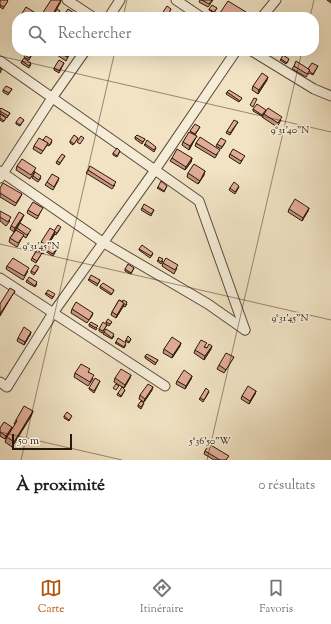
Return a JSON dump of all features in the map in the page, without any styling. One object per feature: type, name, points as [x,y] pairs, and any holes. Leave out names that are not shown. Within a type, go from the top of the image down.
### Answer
[{"type":"street","points":[[67,0],[85,12]]},
{"type":"street","points":[[112,12],[120,0]]},
{"type":"street","points":[[176,0],[194,12]]},
{"type":"street","points":[[266,12],[276,0]]},
{"type":"street","points":[[0,62],[52,98],[199,201],[245,330],[208,304],[104,243],[1,174],[52,98],[81,56]]},
{"type":"street","points":[[0,382],[7,387],[54,313],[155,170],[233,56]]},
{"type":"street","points":[[260,56],[314,89],[331,96]]},
{"type":"street","points":[[0,278],[166,386]]},
{"type":"building","points":[[0,0],[8,1],[4,7],[0,5]]},
{"type":"building","points":[[51,0],[61,0],[54,12],[43,12]]},
{"type":"building","points":[[202,0],[212,0],[209,4]]},
{"type":"building","points":[[228,1],[246,12],[221,12]]},
{"type":"building","points":[[212,5],[217,8],[214,12],[209,9]]},
{"type":"building","points":[[167,6],[171,9],[170,12],[163,12]]},
{"type":"building","points":[[26,7],[34,12],[23,12]]},
{"type":"building","points":[[282,56],[284,56],[289,59],[287,63],[281,59]]},
{"type":"building","points":[[24,58],[31,63],[29,66],[22,61]]},
{"type":"building","points":[[59,60],[64,63],[59,71],[54,68]]},
{"type":"building","points":[[296,61],[310,70],[307,74],[294,66]]},
{"type":"building","points":[[312,63],[318,66],[313,74],[308,69]]},
{"type":"building","points":[[262,73],[268,77],[259,90],[253,86]]},
{"type":"building","points":[[6,86],[12,89],[9,93],[3,90]]},
{"type":"building","points":[[229,90],[242,98],[240,101],[227,92]]},
{"type":"building","points":[[254,98],[257,99],[253,107],[250,105]]},
{"type":"building","points":[[257,104],[266,110],[262,115],[253,109]]},
{"type":"building","points":[[1,108],[10,113],[8,116],[0,111]]},
{"type":"building","points":[[268,108],[282,117],[278,123],[264,114]]},
{"type":"building","points":[[0,114],[6,118],[4,121],[0,118]]},
{"type":"building","points":[[20,117],[24,120],[20,125],[16,122]]},
{"type":"building","points":[[234,120],[238,122],[230,133],[227,131]]},
{"type":"building","points":[[195,124],[200,127],[195,134],[190,131]]},
{"type":"building","points":[[189,132],[197,136],[190,146],[183,142]]},
{"type":"building","points":[[74,135],[78,138],[74,144],[70,141]]},
{"type":"building","points":[[137,135],[145,139],[143,142],[135,137]]},
{"type":"building","points":[[46,136],[52,140],[50,145],[43,140]]},
{"type":"building","points":[[81,136],[84,138],[80,144],[77,142]]},
{"type":"building","points":[[200,137],[220,150],[216,155],[196,143]]},
{"type":"building","points":[[39,138],[48,143],[43,151],[34,146]]},
{"type":"building","points":[[221,138],[226,141],[222,147],[217,144]]},
{"type":"building","points":[[147,140],[156,147],[154,150],[145,144]]},
{"type":"building","points":[[117,148],[120,151],[117,156],[113,153]]},
{"type":"building","points":[[177,149],[192,158],[186,167],[172,158]]},
{"type":"building","points":[[233,149],[245,156],[241,161],[230,154]]},
{"type":"building","points":[[62,154],[65,156],[60,163],[57,161]]},
{"type":"building","points":[[22,159],[36,168],[31,175],[17,166]]},
{"type":"building","points":[[194,164],[205,171],[200,181],[188,173]]},
{"type":"building","points":[[90,166],[116,182],[113,186],[88,170]]},
{"type":"building","points":[[35,172],[41,176],[39,180],[33,176]]},
{"type":"building","points":[[52,174],[59,178],[54,187],[47,182]]},
{"type":"building","points":[[161,181],[167,186],[164,191],[158,187]]},
{"type":"building","points":[[234,182],[239,186],[235,192],[230,188]]},
{"type":"building","points":[[3,183],[22,194],[16,203],[0,193],[0,188]]},
{"type":"building","points":[[295,199],[309,208],[303,218],[289,209]]},
{"type":"building","points":[[33,202],[43,208],[38,216],[28,210]]},
{"type":"building","points":[[144,204],[154,210],[151,214],[142,208]]},
{"type":"building","points":[[0,211],[11,217],[8,222],[0,217]]},
{"type":"building","points":[[19,212],[24,215],[15,228],[11,226]]},
{"type":"building","points":[[20,223],[31,230],[27,235],[17,228]]},
{"type":"building","points":[[58,225],[61,227],[57,233],[54,231]]},
{"type":"building","points":[[50,228],[55,231],[47,245],[41,242]]},
{"type":"building","points":[[16,230],[24,235],[18,243],[10,238]]},
{"type":"building","points":[[50,243],[57,248],[53,254],[46,250]]},
{"type":"building","points":[[35,244],[45,250],[43,252],[34,246]]},
{"type":"building","points":[[142,245],[153,253],[151,256],[139,249]]},
{"type":"building","points":[[37,250],[42,253],[37,261],[32,258]]},
{"type":"building","points":[[159,257],[163,259],[161,262],[158,260]]},
{"type":"building","points":[[13,258],[29,268],[24,276],[7,266]]},
{"type":"building","points":[[166,258],[178,265],[175,270],[163,263]]},
{"type":"building","points":[[128,264],[134,268],[131,273],[125,269]]},
{"type":"building","points":[[35,265],[39,267],[35,273],[31,271]]},
{"type":"building","points":[[91,275],[100,280],[98,284],[89,279]]},
{"type":"building","points":[[29,277],[37,282],[35,286],[27,280]]},
{"type":"building","points":[[103,283],[114,290],[112,294],[100,286]]},
{"type":"building","points":[[10,288],[15,291],[0,314],[0,304]]},
{"type":"building","points":[[48,290],[55,294],[53,297],[46,293]]},
{"type":"building","points":[[119,300],[124,303],[117,315],[112,312]]},
{"type":"building","points":[[123,300],[127,302],[126,305],[122,302]]},
{"type":"building","points":[[76,302],[93,313],[89,320],[72,309]]},
{"type":"building","points":[[108,319],[112,322],[110,324],[106,322]]},
{"type":"building","points":[[91,322],[98,326],[96,328],[89,324]]},
{"type":"building","points":[[103,322],[107,325],[103,331],[99,329]]},
{"type":"building","points":[[24,327],[31,332],[25,342],[18,338]]},
{"type":"building","points":[[106,329],[114,334],[112,338],[104,332]]},
{"type":"building","points":[[128,336],[131,339],[129,342],[126,340]]},
{"type":"building","points":[[172,337],[181,343],[173,355],[164,349]]},
{"type":"building","points":[[118,338],[126,343],[124,347],[116,342]]},
{"type":"building","points":[[201,340],[207,343],[204,347],[207,348],[209,344],[212,346],[205,356],[195,350]]},
{"type":"building","points":[[226,353],[234,357],[226,370],[219,365]]},
{"type":"building","points":[[147,354],[158,360],[156,363],[145,356]]},
{"type":"building","points":[[81,364],[90,369],[88,372],[94,375],[90,382],[75,373]]},
{"type":"building","points":[[121,369],[131,375],[125,385],[115,378]]},
{"type":"building","points":[[184,370],[192,376],[186,386],[177,381]]},
{"type":"building","points":[[95,378],[100,381],[94,391],[89,388]]},
{"type":"building","points":[[116,384],[119,386],[116,390],[113,388]]},
{"type":"building","points":[[148,384],[153,387],[145,399],[140,395]]},
{"type":"building","points":[[248,386],[256,391],[250,401],[242,396]]},
{"type":"building","points":[[122,387],[125,390],[121,396],[118,393]]},
{"type":"building","points":[[206,388],[209,391],[204,400],[200,398]]},
{"type":"building","points":[[141,401],[144,403],[141,407],[138,405]]},
{"type":"building","points":[[24,406],[33,411],[14,442],[7,437]]},
{"type":"building","points":[[67,412],[72,416],[69,420],[64,416]]},
{"type":"building","points":[[4,422],[12,427],[6,436],[0,432],[0,428]]},
{"type":"building","points":[[209,444],[229,456],[226,460],[220,460],[205,451]]}]
